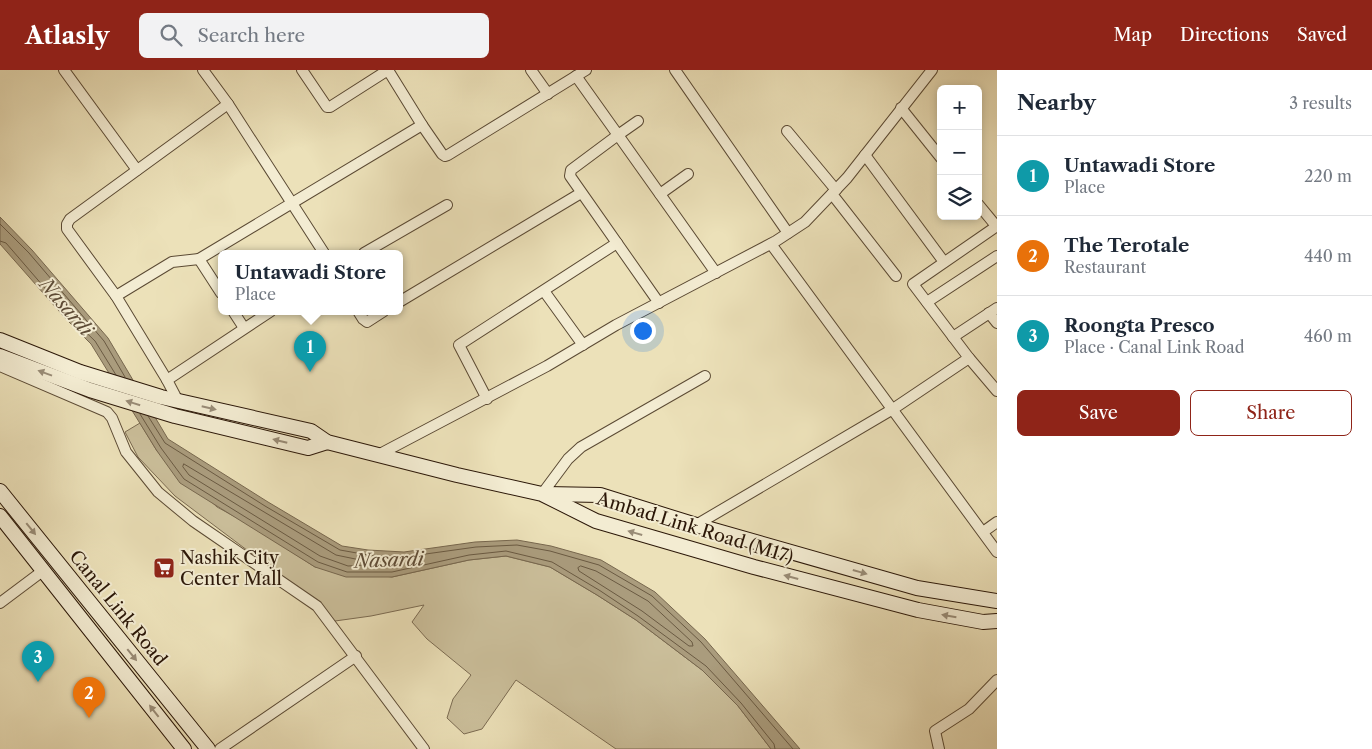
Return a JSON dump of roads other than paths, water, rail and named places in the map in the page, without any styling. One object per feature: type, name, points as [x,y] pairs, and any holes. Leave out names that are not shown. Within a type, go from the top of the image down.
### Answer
[{"type":"main road","name":"Ambad Link Road (M17)","points":[[0,340],[80,372],[161,397],[311,431],[327,442],[457,475],[542,494],[596,521],[754,568],[918,610],[983,622],[997,621]]},
{"type":"main road","name":"Ambad Link Road (M17)","points":[[0,356],[90,390],[176,416],[308,448],[327,442]]},
{"type":"main road","name":"Canal Link Road","points":[[0,490],[208,749]]},
{"type":"main road","points":[[542,494],[600,495],[696,525],[917,588],[997,601]]},
{"type":"main road","name":"Canal Link Road","points":[[0,516],[184,749]]},
{"type":"street","points":[[64,70],[137,170]]},
{"type":"street","points":[[203,70],[228,104],[322,250]]},
{"type":"street","points":[[302,70],[327,107],[330,107],[388,70],[422,125],[445,156],[586,70]]},
{"type":"street","points":[[531,70],[548,94]]},
{"type":"street","points":[[675,70],[788,233]]},
{"type":"street","points":[[378,454],[487,398],[659,303],[771,244],[805,222],[834,192],[932,70]]},
{"type":"street","points":[[576,76],[716,273]]},
{"type":"street","points":[[178,401],[116,296],[67,229],[67,224],[70,219],[228,104]]},
{"type":"street","points":[[901,108],[937,153]]},
{"type":"street","points":[[638,120],[571,170],[570,176],[659,303]]},
{"type":"street","points":[[116,296],[172,262],[199,259],[422,125]]},
{"type":"street","points":[[787,131],[896,276]]},
{"type":"street","points":[[864,155],[944,262]]},
{"type":"street","points":[[660,194],[688,174]]},
{"type":"street","points":[[403,300],[581,193]]},
{"type":"street","points":[[369,250],[447,205]]},
{"type":"street","points":[[982,209],[997,227],[913,284],[969,358],[997,391]]},
{"type":"street","points":[[487,398],[459,345],[617,243]]},
{"type":"street","points":[[771,244],[997,552]]},
{"type":"street","points":[[927,302],[997,256]]},
{"type":"street","points":[[199,259],[218,288]]},
{"type":"street","points":[[544,291],[583,345]]},
{"type":"street","points":[[953,337],[993,310],[997,323]]},
{"type":"street","points":[[236,315],[244,328]]},
{"type":"street","points":[[166,380],[265,315]]},
{"type":"street","points":[[360,315],[362,320],[367,322],[378,315]]},
{"type":"street","points":[[696,525],[893,409],[969,358]]},
{"type":"street","points":[[0,366],[107,412],[112,418],[126,452],[158,492],[192,521],[317,606],[356,656],[421,748]]},
{"type":"street","points":[[542,494],[568,459],[581,447],[705,376]]},
{"type":"street","points":[[983,532],[997,522]]},
{"type":"street","points":[[0,603],[44,570]]},
{"type":"street","points":[[220,749],[356,656]]},
{"type":"street","points":[[939,749],[935,731],[969,709],[997,680]]},
{"type":"water","name":"Nasardi","points":[[0,217],[32,250],[108,338],[168,439],[342,546],[404,552],[475,542],[517,540],[551,546],[601,560],[655,592],[705,639],[800,749],[771,749],[738,706],[702,670],[636,620],[550,567],[506,556],[469,560],[392,577],[346,577],[315,567],[180,483],[157,451],[91,344],[66,319],[0,244]]},
{"type":"place","name":"Untawadi Store","points":[[310,372]]},
{"type":"place","name":"Nashik City Center Mall","points":[[164,568]]},
{"type":"place","name":"Roongta Presco","points":[[38,682]]},
{"type":"place","name":"The Terotale","points":[[89,718]]}]
